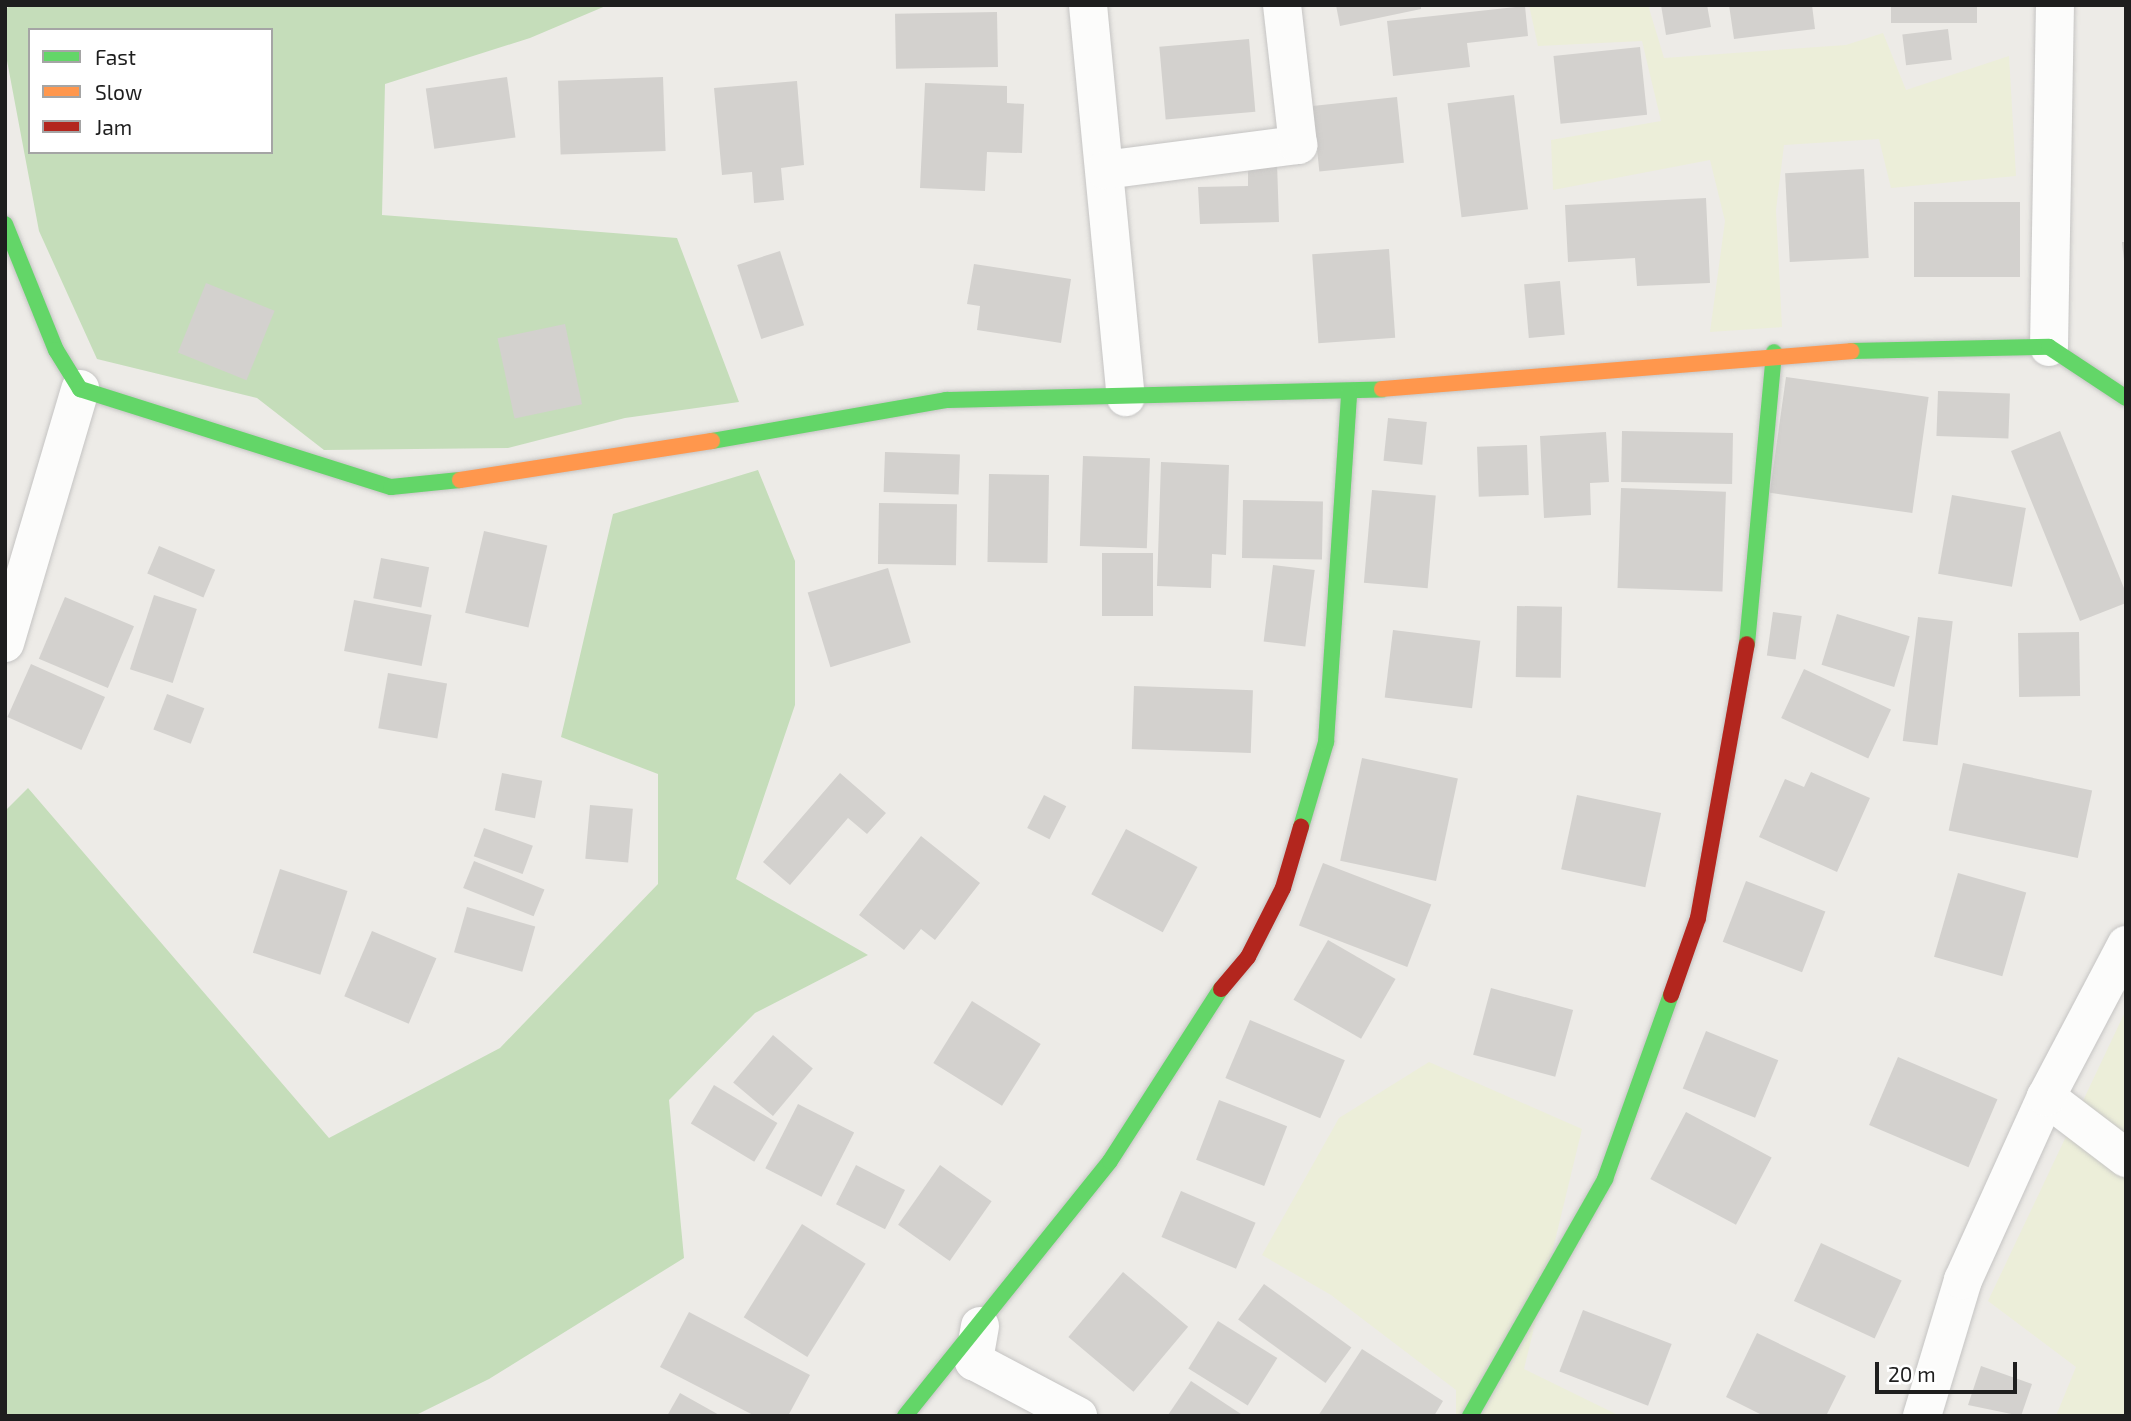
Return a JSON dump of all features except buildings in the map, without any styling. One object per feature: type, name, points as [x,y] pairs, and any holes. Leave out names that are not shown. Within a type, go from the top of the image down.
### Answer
[{"type":"street","points":[[1088,5],[1126,397]]},
{"type":"street","points":[[1105,170],[1298,145],[1282,5]]},
{"type":"street","points":[[2049,346],[2055,5]]},
{"type":"street","points":[[5,224],[56,351],[80,389],[391,487],[536,472],[946,400],[1349,392],[1774,352],[2049,346],[2126,398]]},
{"type":"street","points":[[1470,1416],[1605,1180],[1698,918],[1751,623],[1757,498],[1774,352]]},
{"type":"street","points":[[5,643],[80,389]]},
{"type":"street","points":[[905,1416],[1110,1161],[1198,1017],[1248,957],[1283,888],[1326,742],[1349,392]]},
{"type":"street","points":[[1922,1416],[1963,1280],[2046,1097],[2126,944]]},
{"type":"street","points":[[2046,1097],[2126,1158]]},
{"type":"street","points":[[980,1326],[974,1361],[1078,1416]]},
{"type":"green space","points":[[11,5],[608,5],[530,38],[385,84],[382,215],[677,238],[739,402],[625,418],[508,448],[324,450],[257,398],[97,359],[39,231],[5,50],[5,10]]},
{"type":"green space","points":[[1529,5],[1648,5],[1664,58],[1846,45],[1883,33],[1906,90],[2009,56],[2016,176],[1891,188],[1879,139],[1784,145],[1776,210],[1782,327],[1710,332],[1725,221],[1710,160],[1553,190],[1551,140],[1661,121],[1642,41],[1538,46]]},
{"type":"green space","points":[[758,470],[795,561],[795,705],[736,879],[868,955],[755,1013],[669,1100],[684,1258],[489,1379],[414,1416],[5,1416],[5,811],[28,788],[329,1138],[500,1048],[658,884],[658,774],[561,737],[613,514]]},
{"type":"green space","points":[[2126,1010],[2126,1416],[2056,1416],[2076,1367],[1988,1301]]},
{"type":"green space","points":[[1429,1062],[1582,1129],[1524,1369],[1620,1416],[1456,1416],[1456,1390],[1331,1295],[1262,1255],[1339,1118]]},
{"type":"traffic: fast","points":[[5,224],[56,350],[80,389],[391,487],[460,480]]},
{"type":"traffic: fast","points":[[1851,351],[2049,347],[2126,398]]},
{"type":"traffic: fast","points":[[1747,644],[1774,352]]},
{"type":"traffic: fast","points":[[712,441],[946,400],[1382,389]]},
{"type":"traffic: fast","points":[[1301,827],[1326,742],[1349,392]]},
{"type":"traffic: fast","points":[[905,1416],[1110,1161],[1221,989]]},
{"type":"traffic: fast","points":[[1470,1416],[1605,1179],[1671,995]]},
{"type":"traffic: slow","points":[[1382,389],[1851,351]]},
{"type":"traffic: slow","points":[[460,480],[712,441]]},
{"type":"traffic: jam","points":[[1671,995],[1698,918],[1747,644]]},
{"type":"traffic: jam","points":[[1221,989],[1248,957],[1283,888],[1301,827]]}]
